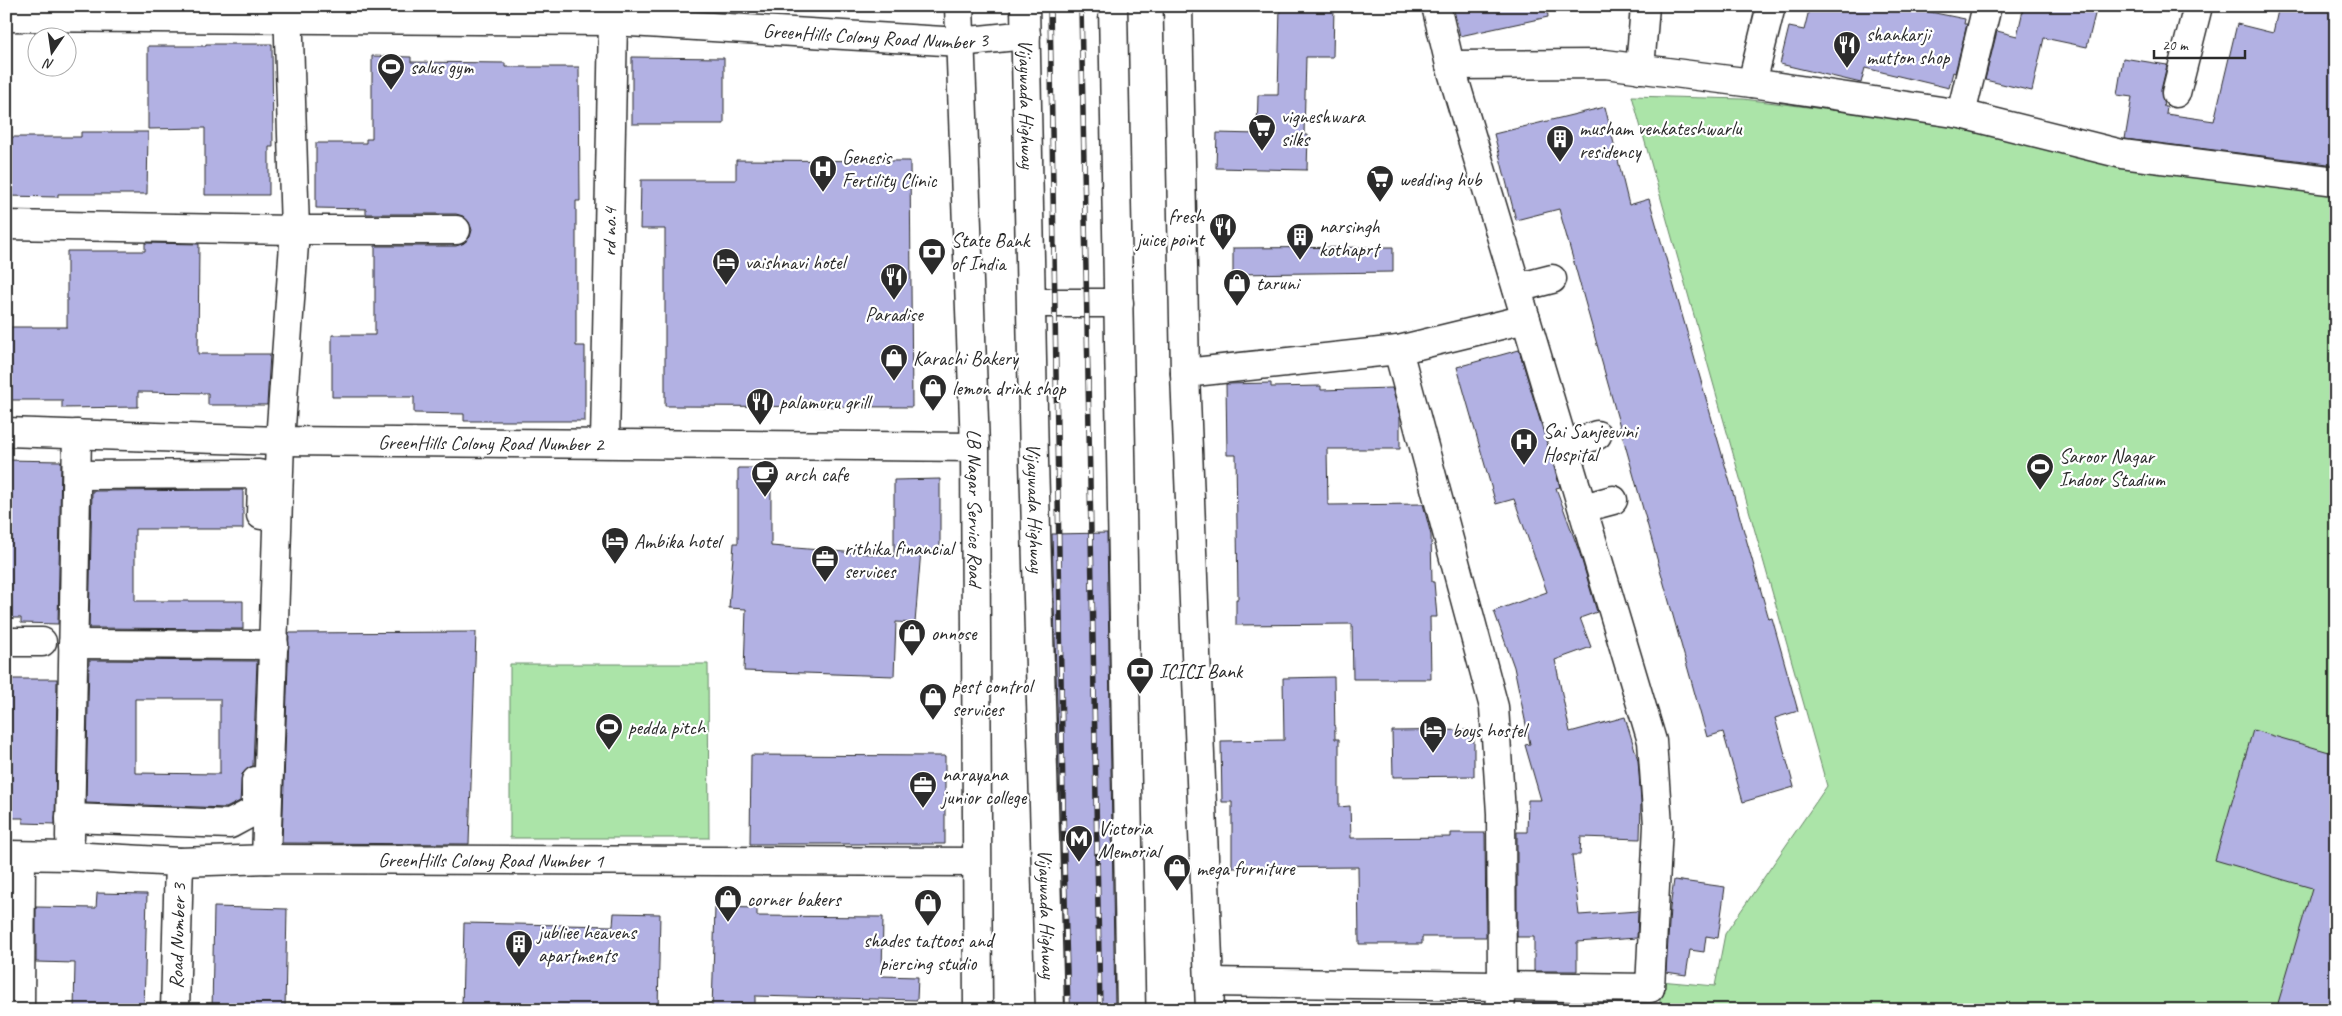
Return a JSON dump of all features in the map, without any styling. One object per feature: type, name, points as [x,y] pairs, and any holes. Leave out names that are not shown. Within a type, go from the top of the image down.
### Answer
[{"type":"main road","name":"LB Nagar Service Road","points":[[959,6],[975,447],[978,1010]]},
{"type":"main road","name":"Vijaywada Highway","points":[[1025,6],[1033,303],[1034,461],[1050,1010]]},
{"type":"main road","points":[[1113,6],[1131,1010]]},
{"type":"main road","points":[[1178,6],[1185,372],[1210,1010]]},
{"type":"main road","points":[[1209,982],[1501,998],[1650,988],[1658,825],[1652,741],[1450,65],[1436,6]]},
{"type":"main road","points":[[1640,69],[1645,6]]},
{"type":"main road","points":[[1752,83],[1771,6]]},
{"type":"main road","points":[[1961,114],[1988,6]]},
{"type":"main road","points":[[2176,94],[2198,6]]},
{"type":"main road","name":"GreenHills Colony Road Number 3","points":[[6,17],[423,12],[613,21],[960,42],[1026,35]]},
{"type":"main road","points":[[70,818],[230,824],[256,810],[265,645],[295,230],[288,13]]},
{"type":"main road","name":"rd no.4","points":[[605,443],[613,21]]},
{"type":"main road","points":[[1450,65],[1605,64],[1752,83],[1961,114],[2122,154],[2336,181]]},
{"type":"main road","points":[[6,225],[295,230],[456,230]]},
{"type":"main road","points":[[1185,372],[1398,350],[1522,304],[1554,287]]},
{"type":"main road","points":[[1033,303],[1119,303]]},
{"type":"main road","points":[[1398,350],[1494,707],[1501,813],[1501,998]]},
{"type":"main road","name":"GreenHills Colony Road Number 2","points":[[6,432],[280,441],[975,447]]},
{"type":"main road","points":[[69,856],[77,434]]},
{"type":"main road","points":[[1564,446],[1597,435]]},
{"type":"main road","points":[[77,475],[259,474],[262,485],[265,645],[266,859]]},
{"type":"main road","points":[[1583,508],[1613,500]]},
{"type":"main road","points":[[6,642],[42,642]]},
{"type":"main road","points":[[73,644],[265,645]]},
{"type":"main road","points":[[14,856],[20,1010]]},
{"type":"main road","name":"GreenHills Colony Road Number 1","points":[[14,856],[69,856],[179,862],[266,859],[976,862]]},
{"type":"main road","name":"Road Number 3","points":[[175,1010],[179,862]]},
{"type":"green space","name":"Saroor Nagar Indoor Stadium","points":[[1632,96],[1743,99],[2048,137],[2276,187],[2336,195],[2336,1010],[1660,1010],[1660,981],[1715,986],[1725,934],[1827,786]]},
{"type":"green space","name":"pedda pitch","points":[[510,664],[708,664],[709,838],[510,838]]},
{"type":"building","points":[[1280,6],[1334,6],[1333,57],[1306,57],[1304,135],[1308,135],[1307,170],[1216,168],[1217,133],[1257,134],[1258,95],[1278,95]]},
{"type":"building","points":[[1453,6],[1547,6],[1548,17],[1460,36]]},
{"type":"building","points":[[1810,6],[1900,6],[1965,19],[1964,24],[1967,24],[1955,73],[1953,72],[1949,88],[1865,68],[1861,83],[1780,64],[1789,27],[1804,30]]},
{"type":"building","points":[[2024,6],[2097,6],[2087,47],[2044,38],[2032,91],[1985,80],[1997,31],[2017,36]]},
{"type":"building","points":[[2279,6],[2336,6],[2336,165],[2125,139],[2132,97],[2117,95],[2123,58],[2167,65],[2161,90],[2164,107],[2167,107],[2166,114],[2214,121],[2237,24],[2273,33]]},
{"type":"building","points":[[206,44],[272,44],[273,147],[269,147],[269,195],[205,195],[205,128],[148,129],[148,46],[206,46]]},
{"type":"building","points":[[372,56],[411,57],[411,62],[505,63],[505,67],[579,67],[580,201],[576,201],[576,346],[585,346],[585,421],[464,421],[464,414],[414,413],[414,397],[332,397],[332,335],[375,335],[375,246],[456,246],[464,243],[470,237],[472,230],[469,222],[463,216],[456,214],[366,214],[366,209],[316,208],[316,143],[366,143],[366,139],[372,139]]},
{"type":"building","points":[[632,57],[724,58],[724,124],[632,124]]},
{"type":"building","points":[[1605,107],[1629,205],[1649,199],[1769,619],[1772,618],[1798,711],[1775,718],[1794,787],[1743,802],[1723,732],[1707,737],[1559,209],[1516,220],[1494,134]]},
{"type":"building","points":[[81,132],[148,132],[147,194],[58,194],[58,197],[6,196],[6,137],[81,137]]},
{"type":"building","points":[[736,160],[910,161],[912,407],[665,406],[665,229],[640,229],[641,180],[736,180]]},
{"type":"building","points":[[145,243],[199,244],[198,354],[270,354],[267,405],[208,405],[208,393],[138,392],[138,407],[62,408],[62,400],[6,400],[6,327],[67,327],[67,251],[145,251]]},
{"type":"building","name":"narsingh kothaprt","points":[[1393,247],[1393,272],[1233,274],[1233,248]]},
{"type":"building","points":[[1519,350],[1560,487],[1556,488],[1580,554],[1597,612],[1580,618],[1591,647],[1555,660],[1570,732],[1625,717],[1638,760],[1641,802],[1640,839],[1581,837],[1580,855],[1572,855],[1579,915],[1638,911],[1637,938],[1577,942],[1577,971],[1534,971],[1534,937],[1517,937],[1517,832],[1527,832],[1528,800],[1541,800],[1525,745],[1530,744],[1514,667],[1494,611],[1547,592],[1514,499],[1496,504],[1457,367]]},
{"type":"building","points":[[1271,383],[1271,387],[1321,386],[1321,390],[1392,388],[1400,416],[1400,449],[1327,449],[1328,505],[1423,504],[1431,535],[1432,582],[1434,582],[1437,617],[1430,617],[1431,679],[1353,679],[1352,624],[1236,625],[1236,599],[1238,599],[1236,455],[1227,455],[1226,384]]},
{"type":"building","points":[[6,460],[61,461],[58,624],[21,623],[21,618],[6,618]]},
{"type":"building","points":[[738,468],[771,468],[771,546],[894,556],[894,480],[940,479],[940,550],[921,550],[915,623],[896,622],[894,676],[744,671],[746,609],[729,608],[734,543],[738,543]]},
{"type":"building","points":[[243,490],[243,529],[135,529],[135,601],[243,601],[243,629],[89,628],[92,491]]},
{"type":"building","points":[[1107,533],[1115,1010],[1066,1010],[1052,534]]},
{"type":"building","points":[[476,632],[469,844],[282,843],[289,633]]},
{"type":"building","points":[[89,660],[257,661],[253,766],[242,774],[240,801],[226,808],[86,803]],"holes":[[[135,699],[220,699],[220,774],[135,773]]]},
{"type":"building","points":[[1334,677],[1335,739],[1339,739],[1339,807],[1350,806],[1351,838],[1451,837],[1451,833],[1485,833],[1486,937],[1422,937],[1422,944],[1359,944],[1358,867],[1232,868],[1232,802],[1222,802],[1221,741],[1284,740],[1283,678]]},
{"type":"building","points":[[6,679],[57,679],[55,824],[23,823],[23,818],[6,818]]},
{"type":"building","name":"boys hostel","points":[[1474,730],[1474,776],[1393,777],[1392,731]]},
{"type":"building","points":[[2253,730],[2336,754],[2336,1010],[2276,1010],[2312,888],[2215,860]]},
{"type":"building","points":[[751,755],[945,756],[945,844],[750,844]]},
{"type":"building","points":[[1674,880],[1725,887],[1718,938],[1706,936],[1704,952],[1690,950],[1686,975],[1666,972],[1670,908]]},
{"type":"building","points":[[97,893],[147,894],[144,1010],[74,1010],[75,963],[36,962],[36,907],[96,908]]},
{"type":"building","points":[[214,907],[287,909],[285,1010],[212,1010]]},
{"type":"building","points":[[715,907],[757,908],[757,916],[883,917],[882,976],[918,977],[917,1000],[755,996],[755,1010],[712,1010]]},
{"type":"building","points":[[614,913],[660,914],[658,1010],[462,1010],[464,923],[613,926]]},
{"type":"building","points":[[1534,1002],[1578,1003],[1578,1010],[1534,1010]]},
{"type":"railway","points":[[1050,6],[1068,1010]]},
{"type":"railway","points":[[1081,6],[1100,1010]]},
{"type":"place","name":"shankarji mutton shop","points":[[1847,69]]},
{"type":"place","name":"salus gym","points":[[391,91]]},
{"type":"place","name":"vigneshwara silks","points":[[1262,152]]},
{"type":"place","name":"musham venkateshwarlu residency","points":[[1560,163]]},
{"type":"place","name":"Genesis Fertility Clinic","points":[[823,193]]},
{"type":"place","name":"wedding hub","points":[[1380,203]]},
{"type":"place","name":"fresh juice point","points":[[1223,251]]},
{"type":"place","name":"narsingh kothaprt","points":[[1300,261]]},
{"type":"place","name":"State Bank of India","points":[[932,276]]},
{"type":"place","name":"vaishnavi hotel","points":[[726,286]]},
{"type":"place","name":"Paradise","points":[[894,301]]},
{"type":"place","name":"taruni","points":[[1237,307]]},
{"type":"place","name":"Karachi Bakery","points":[[894,382]]},
{"type":"place","name":"lemon drink shop","points":[[933,412]]},
{"type":"place","name":"palamuru grill","points":[[760,426]]},
{"type":"place","name":"Sai Sanjeevini Hospital","points":[[1524,466]]},
{"type":"place","name":"Saroor Nagar Indoor Stadium","points":[[2040,491]]},
{"type":"place","name":"arch cafe","points":[[765,498]]},
{"type":"place","name":"Ambika hotel","points":[[615,565]]},
{"type":"place","name":"rithika financial services","points":[[825,583]]},
{"type":"place","name":"onnose","points":[[912,657]]},
{"type":"place","name":"ICICI Bank","points":[[1140,695]]},
{"type":"place","name":"pest control services","points":[[933,721]]},
{"type":"place","name":"pedda pitch","points":[[609,751]]},
{"type":"place","name":"boys hostel","points":[[1433,754]]},
{"type":"place","name":"narayana junior college","points":[[923,809]]},
{"type":"place","name":"Victoria Memorial","points":[[1079,863]]},
{"type":"place","name":"mega furniture","points":[[1177,892]]},
{"type":"place","name":"corner bakers","points":[[728,923]]},
{"type":"place","name":"shades tattoos and piercing studio","points":[[928,927]]},
{"type":"place","name":"jubliee heavens apartments","points":[[519,968]]}]
